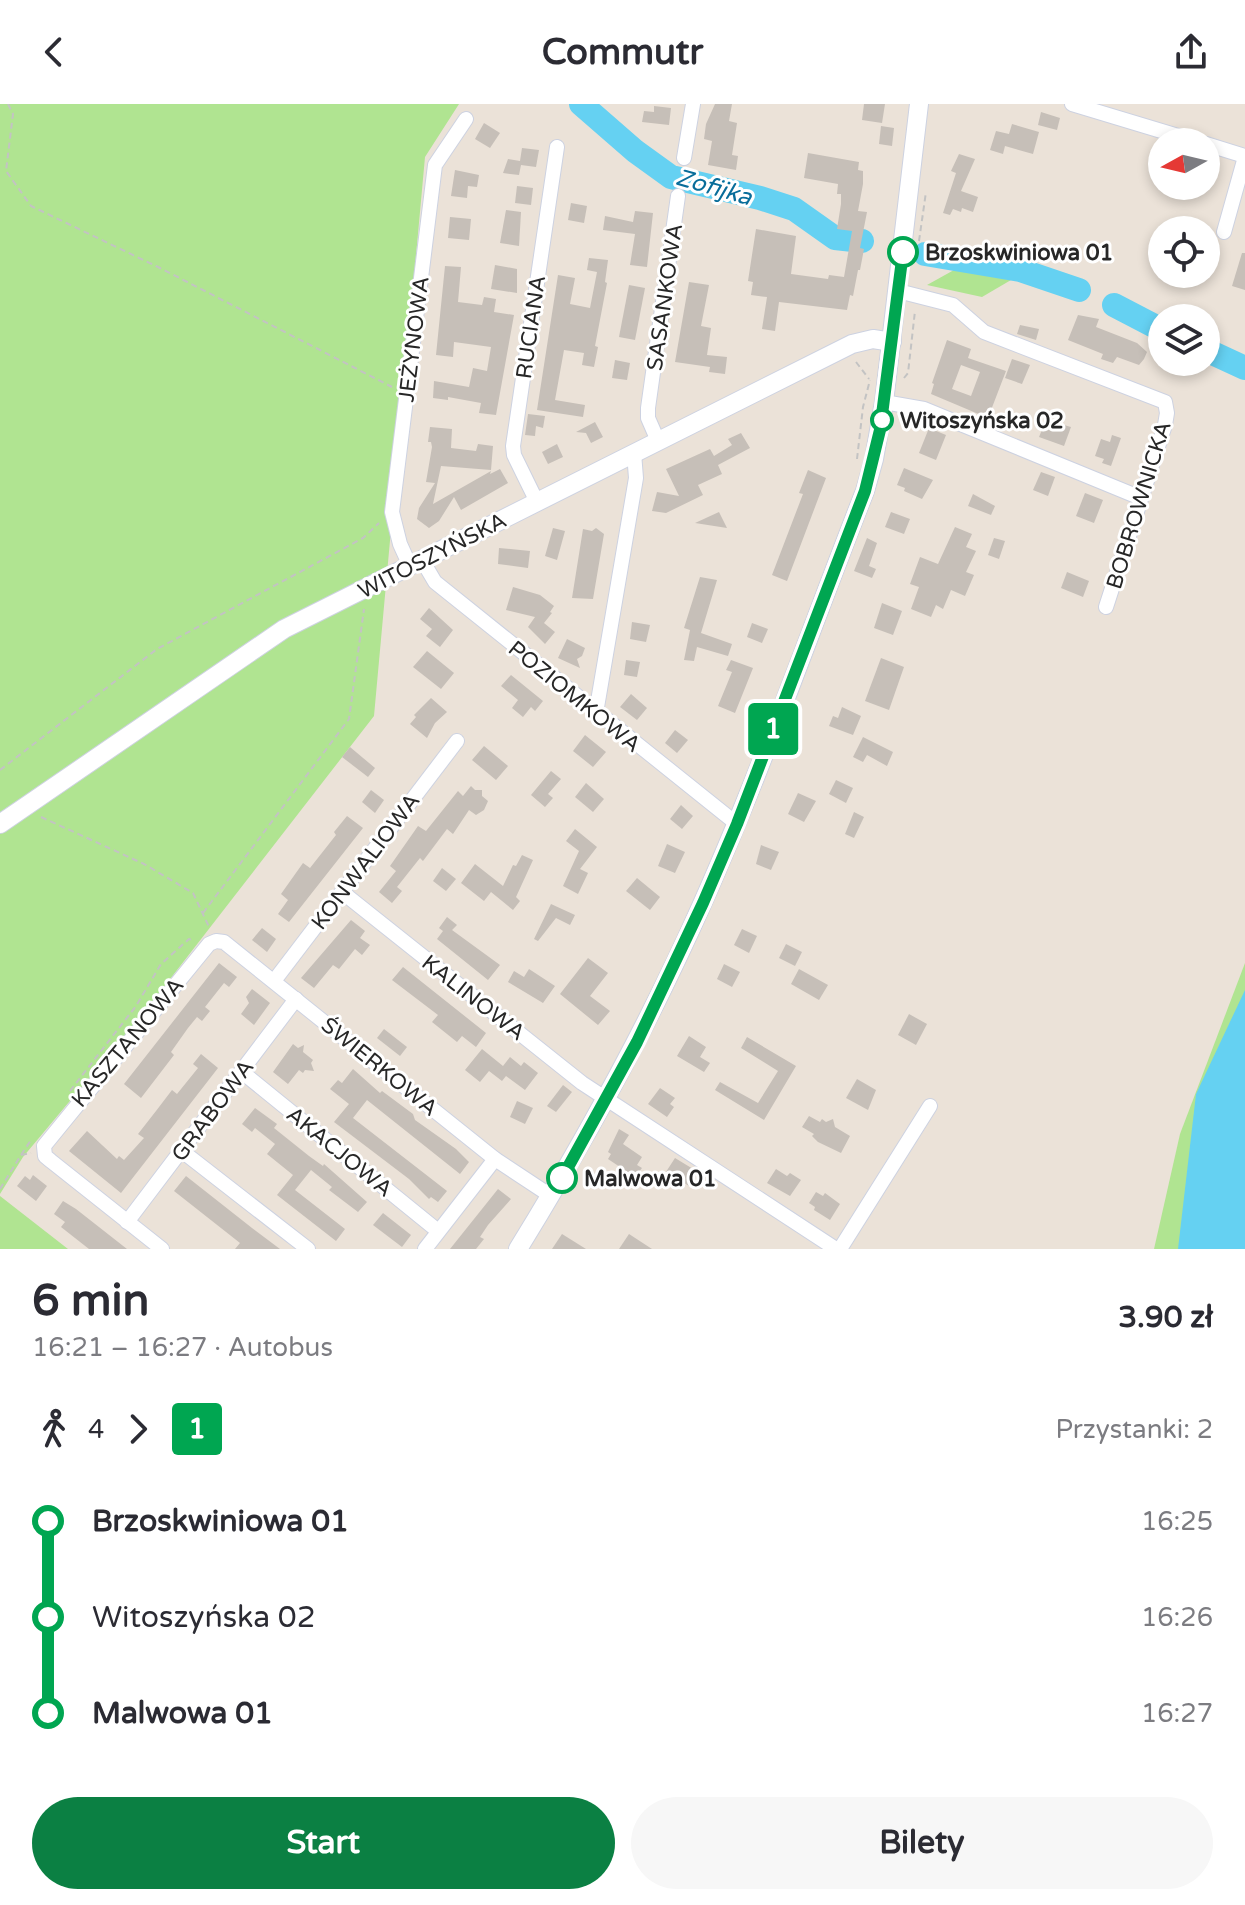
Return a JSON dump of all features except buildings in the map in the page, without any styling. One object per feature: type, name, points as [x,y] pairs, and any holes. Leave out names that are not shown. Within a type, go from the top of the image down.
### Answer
[{"type":"street","points":[[684,158],[693,104]]},
{"type":"street","points":[[518,1249],[608,1098],[666,983],[737,824],[865,491],[877,444],[892,342],[907,293],[919,104]]},
{"type":"street","points":[[1072,104],[1152,128]]},
{"type":"street","name":"JEŻYNOWA","points":[[416,563],[397,535],[392,512],[435,165],[466,119]]},
{"type":"street","name":"RUCIANA","points":[[537,502],[514,455],[513,446],[557,147]]},
{"type":"street","points":[[1220,148],[1245,156],[1224,232]]},
{"type":"street","name":"SASANKOWA","points":[[658,441],[648,418],[648,408],[678,196]]},
{"type":"street","name":"BOBROWNICKA","points":[[907,293],[953,305],[984,332],[1165,402],[1165,425],[1106,607]]},
{"type":"street","name":"WITOSZYŃSKA","points":[[0,824],[284,629],[852,344],[873,339],[892,342]]},
{"type":"street","points":[[884,402],[924,409],[1141,498]]},
{"type":"street","points":[[596,713],[636,478],[634,453]]},
{"type":"street","name":"POZIOMKOWA","points":[[416,563],[435,582],[596,713],[737,824]]},
{"type":"street","name":"KONWALIOWA","points":[[274,981],[457,741]]},
{"type":"street","name":"KALINOWA","points":[[342,892],[582,1083],[838,1249]]},
{"type":"street","name":"ŚWIERKOWA","points":[[212,942],[224,942],[495,1159],[551,1196]]},
{"type":"street","name":"KASZTANOWA","points":[[43,1141],[212,942]]},
{"type":"street","name":"GRABOWA","points":[[127,1222],[296,999]]},
{"type":"street","name":"AKACJOWA","points":[[242,1072],[438,1231]]},
{"type":"street","points":[[838,1249],[930,1106]]},
{"type":"street","points":[[43,1141],[51,1161],[162,1249]]},
{"type":"street","points":[[182,1151],[308,1249]]},
{"type":"street","points":[[425,1249],[495,1159]]},
{"type":"path","points":[[8,104],[13,114],[6,171],[31,206],[351,364],[406,396]]},
{"type":"path","name":"SASANKOWA","points":[[678,196],[684,158]]},
{"type":"path","points":[[916,248],[921,237],[926,191]]},
{"type":"path","points":[[856,465],[869,380],[904,379],[908,373],[907,293]]},
{"type":"path","points":[[0,770],[157,649],[363,538],[392,512]]},
{"type":"path","points":[[203,913],[349,719],[367,588]]},
{"type":"path","points":[[23,808],[144,864],[193,893],[212,942],[189,939],[161,964],[136,1006],[67,1095]]},
{"type":"path","points":[[21,1155],[43,1141]]},
{"type":"path","points":[[0,1189],[21,1155],[43,1141]]},
{"type":"green space","points":[[0,104],[459,104],[425,157],[374,716],[146,1010],[23,1157],[0,1194]]},
{"type":"green space","points":[[954,270],[1011,280],[982,297],[927,285]]},
{"type":"green space","points":[[1245,963],[1245,1249],[1154,1249],[1180,1134]]},
{"type":"green space","points":[[0,1196],[68,1249],[0,1249]]},
{"type":"water","points":[[1245,990],[1245,1249],[1178,1249],[1196,1094]]},
{"type":"waterway","name":"Zofijka","points":[[581,104],[635,151],[671,177],[794,209],[835,238],[862,241]]},
{"type":"waterway","name":"Zofijka","points":[[925,254],[1020,270],[1079,290]]},
{"type":"waterway","name":"Zofijka","points":[[1114,305],[1148,323]]},
{"type":"waterway","name":"Zofijka","points":[[1220,356],[1245,368]]},
{"type":"bus line","name":"1","points":[[562,1178],[637,1042],[703,903],[737,824],[865,491],[880,430],[903,252]]},
{"type":"place","name":"Brzoskwiniowa 01","points":[[903,252]]},
{"type":"place","name":"Witoszyńska 02","points":[[882,420]]},
{"type":"place","name":"Malwowa 01","points":[[562,1178]]}]
